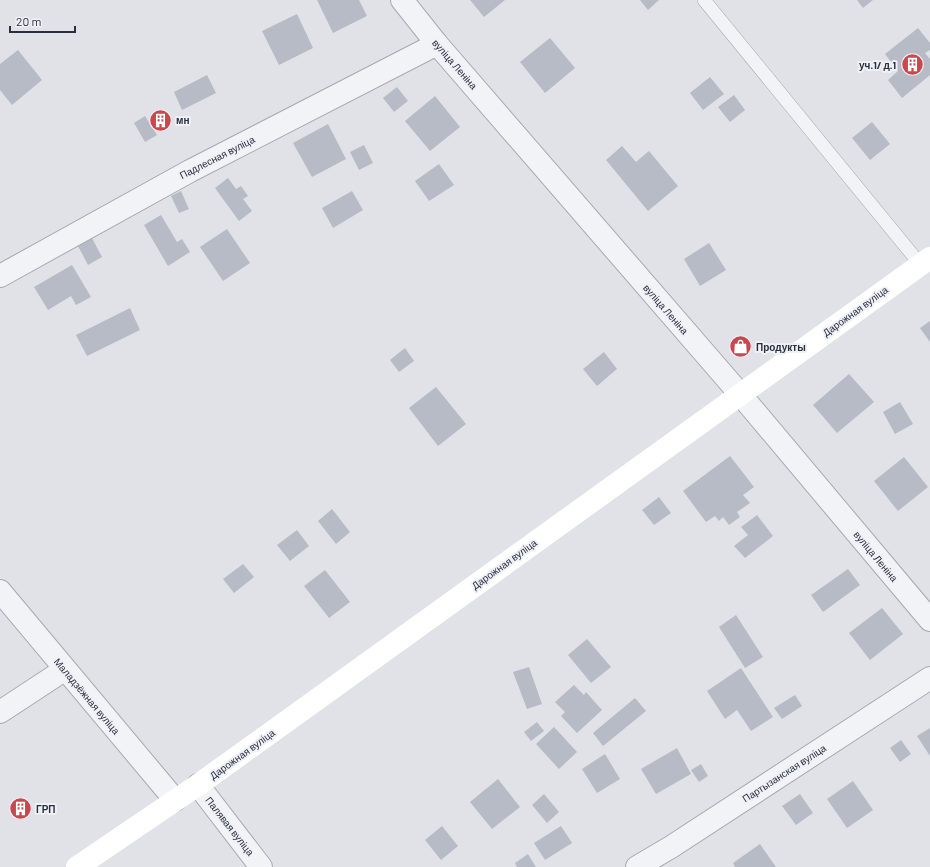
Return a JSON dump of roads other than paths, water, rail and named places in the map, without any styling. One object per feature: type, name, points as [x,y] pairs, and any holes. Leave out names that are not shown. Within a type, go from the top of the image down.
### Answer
[{"type":"main road","name":"Дарожная вуліца","points":[[77,867],[198,785],[925,261]]},
{"type":"street","name":"вуліца Леніна","points":[[402,0],[437,44],[740,394],[930,620]]},
{"type":"street","name":"Падлесная вуліца","points":[[0,276],[190,171],[437,44]]},
{"type":"street","name":"Маладзёжная вуліца","points":[[0,591],[64,670],[175,800]]},
{"type":"street","points":[[0,712],[64,670]]},
{"type":"street","name":"Партызанская вуліца","points":[[637,867],[671,847],[930,678]]},
{"type":"street","name":"Палявая вуліца","points":[[198,785],[261,867]]},
{"type":"lane","points":[[704,0],[925,261]]},
{"type":"place","name":"уч.1/ д.1","points":[[912,65]]},
{"type":"place","name":"мн","points":[[161,120]]},
{"type":"place","name":"Продукты","points":[[740,347]]},
{"type":"place","name":"ГРП","points":[[21,809]]}]
